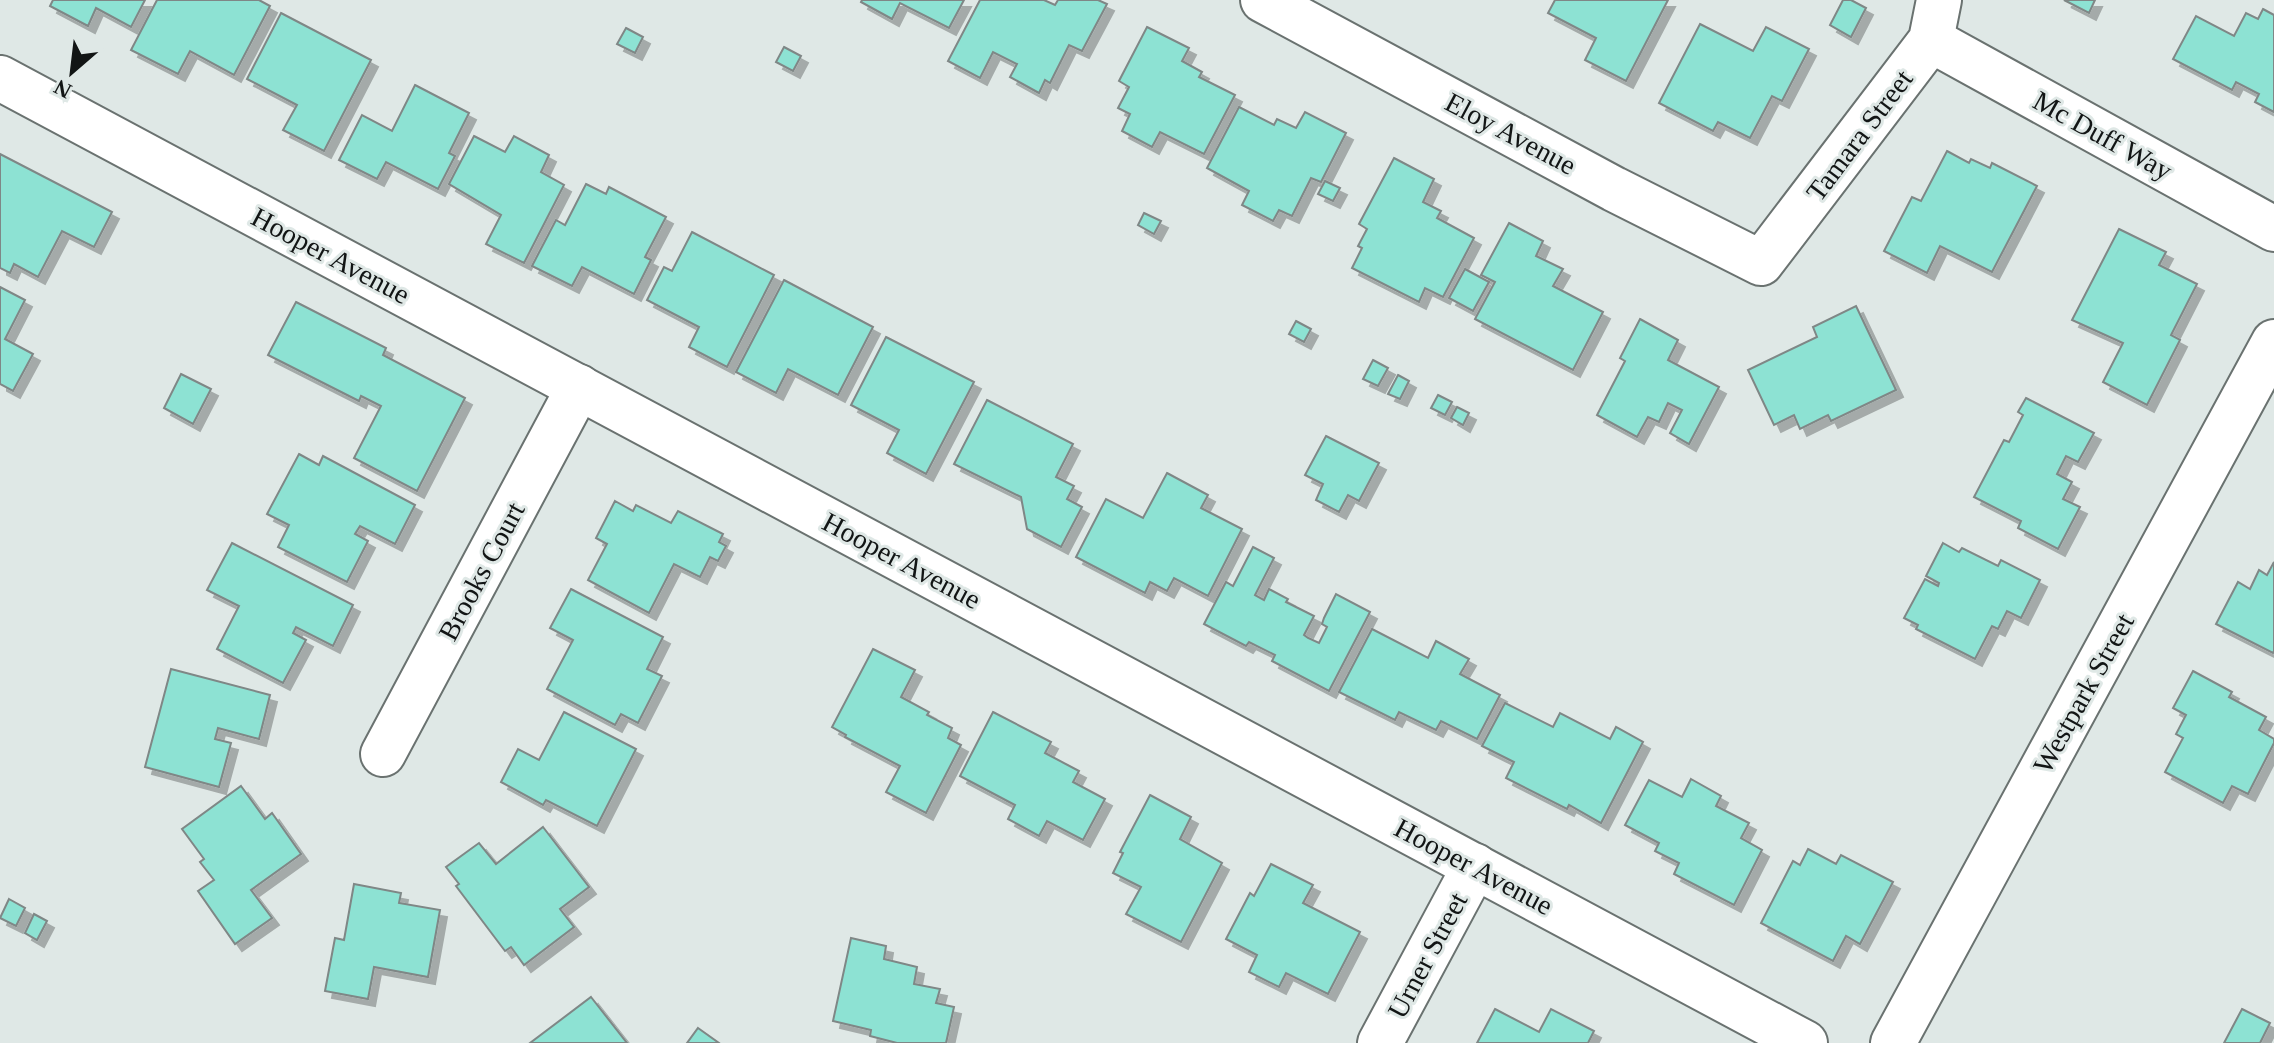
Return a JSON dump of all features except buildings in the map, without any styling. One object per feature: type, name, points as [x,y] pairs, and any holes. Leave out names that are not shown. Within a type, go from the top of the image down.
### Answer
[{"type":"street","name":"Eloy Avenue","points":[[1263,0],[1614,189],[1761,263]]},
{"type":"street","name":"Tamara Street","points":[[1761,263],[1935,20]]},
{"type":"street","name":"Mc Duff Way","points":[[1935,20],[2274,229]]},
{"type":"street","name":"Hooper Avenue","points":[[0,78],[1805,1043]]},
{"type":"street","name":"Westpark Street","points":[[1893,1043],[2274,342]]},
{"type":"street","name":"Brooks Court","points":[[383,754],[579,387]]},
{"type":"street","name":"Urner Street","points":[[1380,1043],[1475,866]]}]
